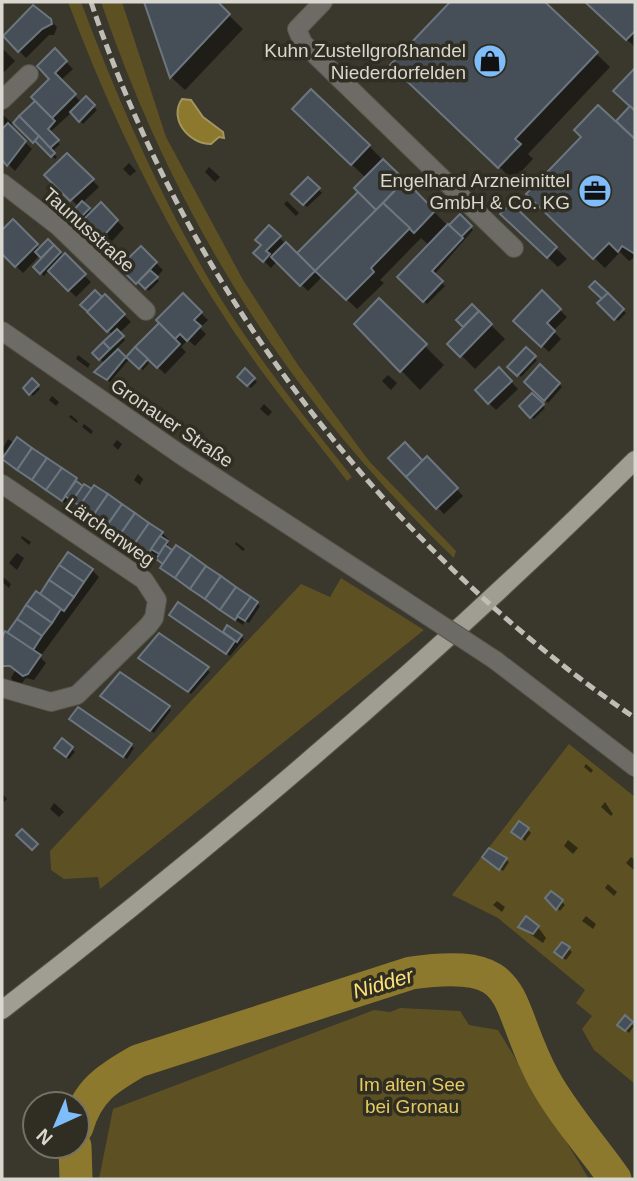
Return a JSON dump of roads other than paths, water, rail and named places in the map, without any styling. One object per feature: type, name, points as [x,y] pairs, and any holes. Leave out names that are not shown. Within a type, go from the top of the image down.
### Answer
[{"type":"main road","points":[[2,1010],[148,895],[345,730],[506,584],[635,460]]},
{"type":"street","points":[[323,2],[297,29],[303,43],[514,248]]},
{"type":"street","points":[[2,100],[29,74]]},
{"type":"street","name":"Taunusstraße","points":[[2,183],[58,226],[146,311]]},
{"type":"street","name":"Gronauer Straße","points":[[2,331],[184,457],[495,660],[635,766]]},
{"type":"street","name":"Lärchenweg","points":[[2,484],[144,580],[157,600],[153,618],[148,626],[77,695],[51,702],[2,688]]},
{"type":"waterway","name":"Nidder","points":[[91,1098],[100,1087],[138,1061],[411,973],[448,970],[474,972],[492,979],[504,990],[544,1079],[615,1179]]},
{"type":"waterway","name":"Nidder","points":[[75,1160],[76,1179]]},
{"type":"railway","points":[[91,2],[132,108],[181,211],[239,310],[305,404],[378,492],[457,574],[543,650],[635,718]]},
{"type":"place","name":"Kuhn Zustellgroßhandel Niederdorfelden","points":[[490,61]]},
{"type":"place","name":"Engelhard Arzneimittel GmbH & Co. KG","points":[[595,191]]},
{"type":"park label","name":"Im alten See bei Gronau","points":[[412,1095]]}]
